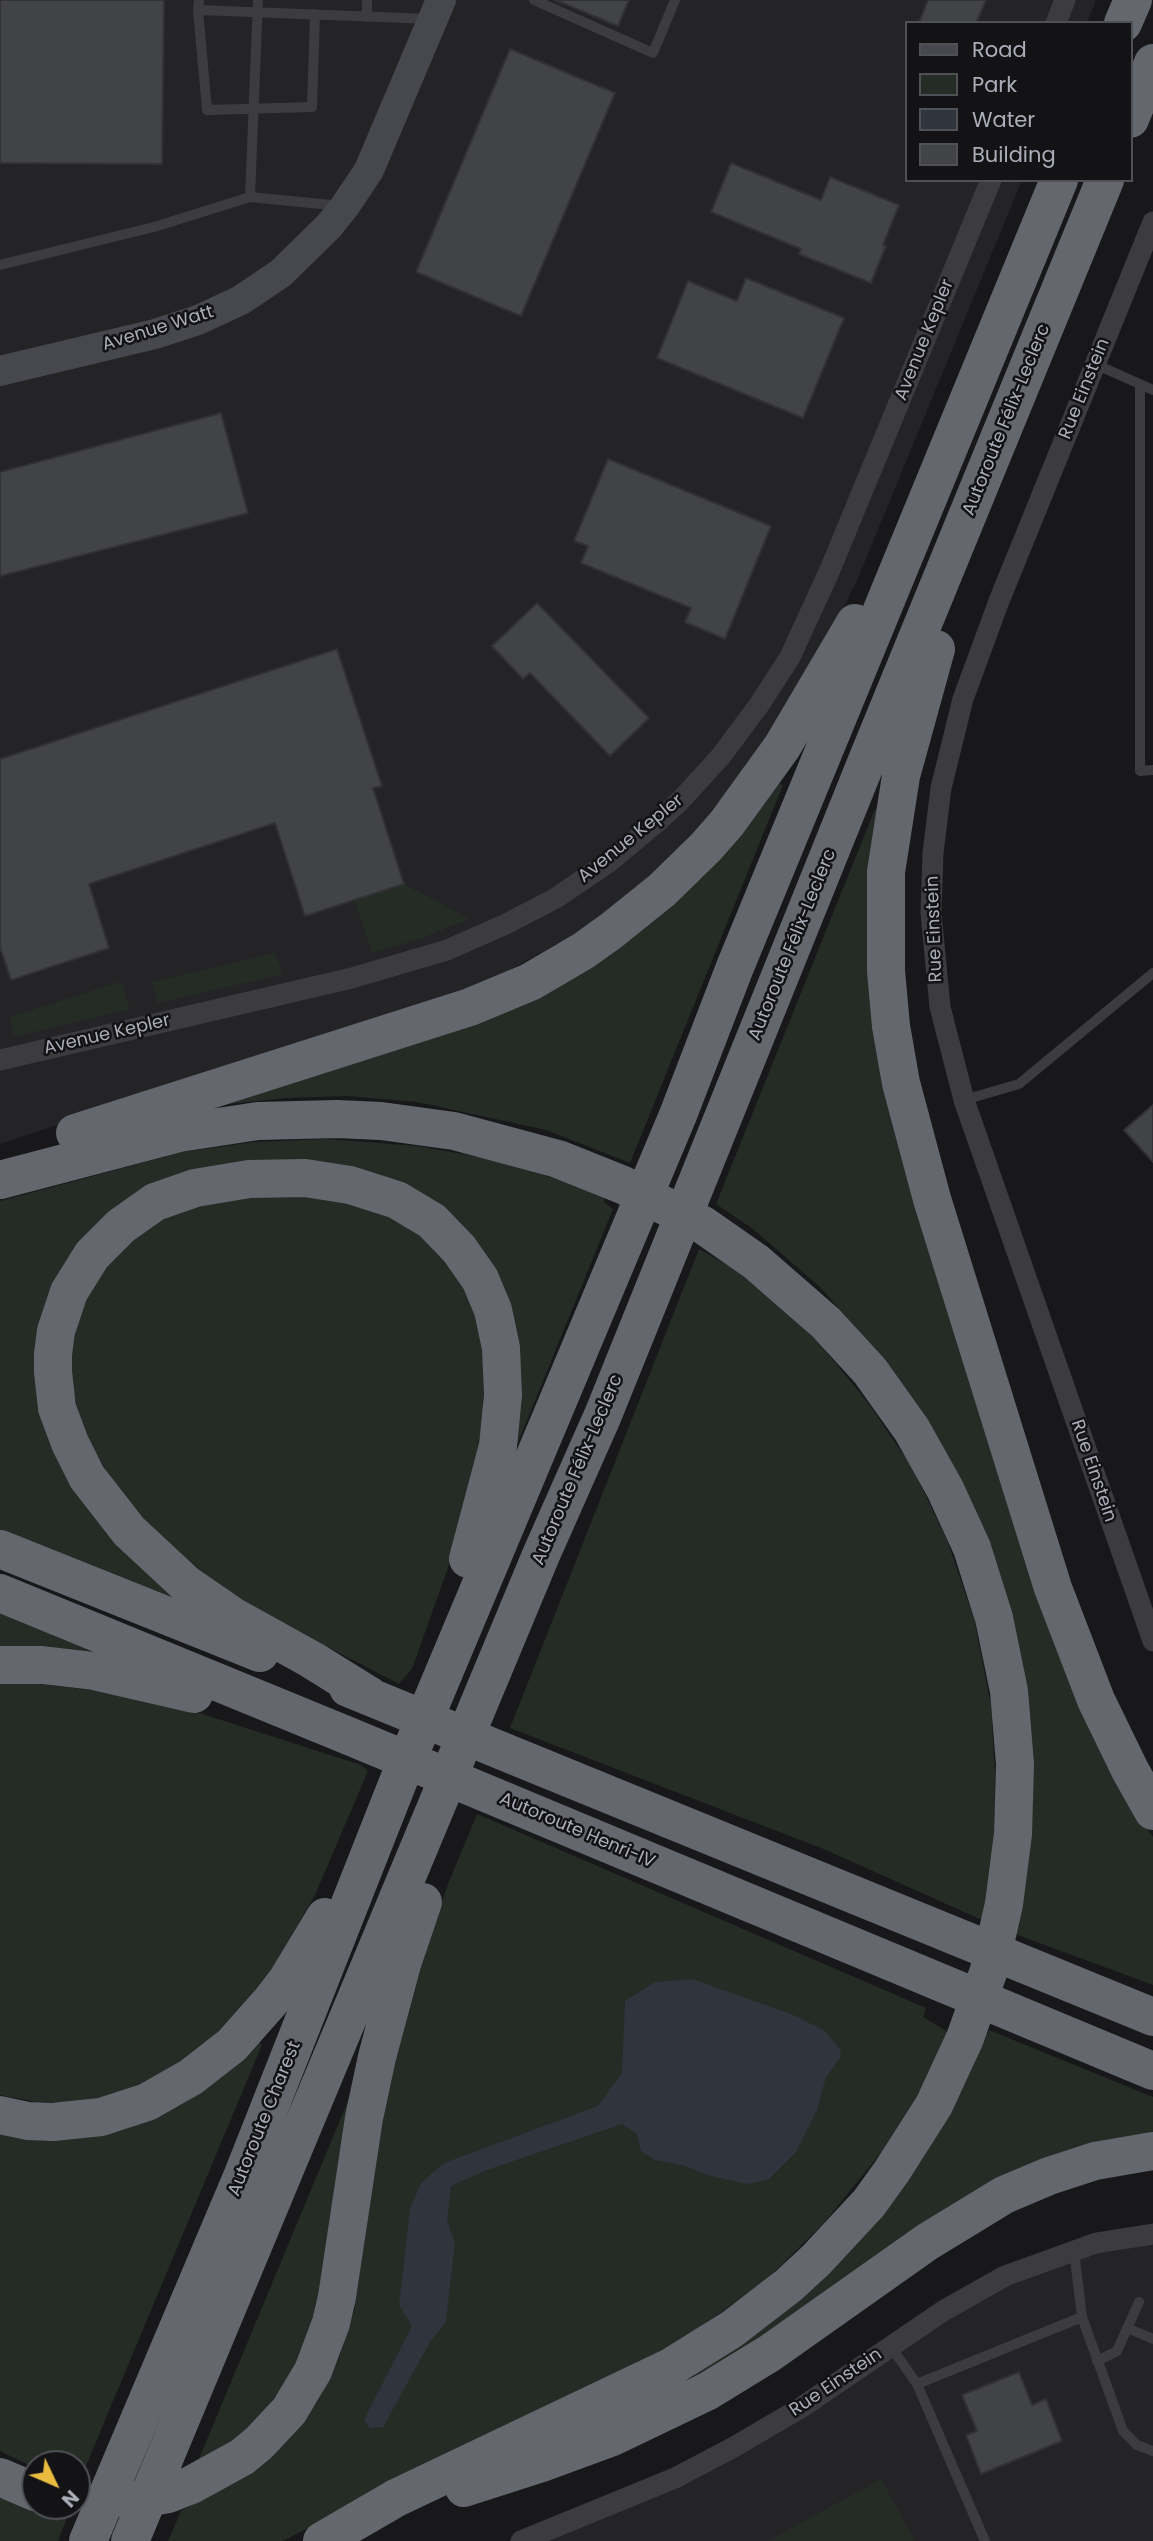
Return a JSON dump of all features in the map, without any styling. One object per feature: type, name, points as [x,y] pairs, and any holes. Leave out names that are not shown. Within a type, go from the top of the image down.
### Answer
[{"type":"highway","points":[[1124,21],[1133,0]]},
{"type":"highway","points":[[1132,114],[1153,63]]},
{"type":"highway","points":[[437,1688],[678,1115],[735,967],[1058,182]]},
{"type":"highway","name":"Autoroute Félix-Leclerc","points":[[487,1712],[541,1555],[603,1415],[1104,182]]},
{"type":"highway","points":[[987,468],[918,711],[895,808],[886,872],[885,905],[886,971],[891,1026],[901,1083],[924,1171],[1053,1588],[1080,1664],[1101,1712],[1153,1811]]},
{"type":"highway","points":[[0,1157],[470,1007],[530,982],[611,931],[684,869],[746,799],[798,721],[927,500]]},
{"type":"highway","points":[[0,1180],[179,1133],[258,1121],[298,1119],[381,1121],[442,1129],[522,1148],[593,1172],[676,1210],[730,1242],[804,1302],[870,1371],[912,1430],[959,1519],[972,1548],[994,1618],[1009,1691],[1015,1764],[1009,1871],[997,1938],[989,1970],[953,2066],[914,2138],[869,2203],[816,2260],[760,2309],[702,2349],[660,2373],[396,2498],[325,2541]]},
{"type":"highway","points":[[370,1696],[231,1615],[166,1567],[129,1531],[98,1494],[78,1460],[63,1426],[54,1390],[53,1354],[56,1331],[69,1292],[105,1240],[138,1212],[174,1195],[222,1183],[276,1177],[329,1181],[373,1191],[397,1200],[432,1221],[460,1249],[480,1279],[493,1310],[501,1348],[502,1421],[493,1472],[459,1590],[437,1688]]},
{"type":"highway","points":[[0,1549],[370,1696],[1153,2015]]},
{"type":"highway","name":"Autoroute Henri-IV","points":[[0,1593],[1153,2071]]},
{"type":"highway","points":[[0,1665],[69,1667],[123,1676],[356,1739]]},
{"type":"highway","name":"Autoroute Charest","points":[[88,2541],[242,2177],[437,1688]]},
{"type":"highway","name":"Autoroute Charest","points":[[130,2541],[246,2259],[451,1800],[487,1712]]},
{"type":"highway","points":[[0,2115],[29,2121],[53,2122],[101,2117],[147,2102],[211,2063],[251,2025],[288,1980],[393,1795]]},
{"type":"highway","points":[[91,2502],[145,2500],[168,2494],[210,2476],[243,2456],[275,2427],[301,2394],[323,2346],[337,2297],[364,2118],[384,2028],[451,1800]]},
{"type":"highway","points":[[325,2541],[421,2503],[542,2463],[645,2423],[740,2372],[927,2242],[1004,2195],[1083,2164],[1153,2151]]},
{"type":"street","points":[[1057,21],[1065,0]]},
{"type":"street","name":"Avenue Watt","points":[[0,371],[155,334],[221,310],[281,273],[313,244],[364,178],[380,149],[437,10]]},
{"type":"street","name":"Avenue Kepler","points":[[0,1060],[352,978],[447,950],[556,898],[609,862],[656,823],[721,756],[759,705],[795,647],[830,572],[990,182]]},
{"type":"street","name":"Rue Einstein","points":[[1153,222],[985,636],[954,729],[942,788],[933,863],[933,955],[940,1007],[964,1100],[1153,1641]]},
{"type":"street","name":"Rue Einstein","points":[[521,2541],[557,2535],[734,2447],[802,2407],[943,2311],[1005,2276],[1096,2244],[1153,2234]]},
{"type":"lane","points":[[250,197],[258,0]]},
{"type":"lane","points":[[367,0],[367,17]]},
{"type":"lane","points":[[534,0],[653,53],[675,0]]},
{"type":"lane","points":[[315,15],[312,107],[207,110],[199,5],[257,12],[367,17],[437,10]]},
{"type":"lane","points":[[0,265],[154,227],[250,197],[345,206]]},
{"type":"lane","points":[[1095,364],[1153,390]]},
{"type":"lane","points":[[1140,386],[1140,771],[1153,770]]},
{"type":"lane","points":[[1140,638],[1153,638]]},
{"type":"lane","points":[[964,1100],[1019,1084],[1153,973]]},
{"type":"lane","points":[[1074,2251],[1082,2316],[1123,2431],[1137,2445],[1153,2451]]},
{"type":"lane","points":[[1097,2361],[1117,2351],[1139,2302]]},
{"type":"lane","points":[[917,2384],[1082,2316]]},
{"type":"lane","points":[[1127,2328],[1153,2339]]},
{"type":"lane","points":[[891,2347],[917,2384],[985,2541]]},
{"type":"shaded area","points":[[0,0],[1096,0],[1088,21],[904,21],[904,182],[1021,182],[858,578],[834,627],[770,739],[681,850],[612,909],[569,937],[490,981],[0,1144]]},
{"type":"shaded area","points":[[1153,2234],[1153,2541],[521,2541],[675,2478],[1005,2276]]},
{"type":"green space","points":[[772,780],[783,785],[630,1163],[546,1130],[417,1102],[346,1096],[287,1098],[219,1105],[482,1018]]},
{"type":"green space","points":[[875,809],[882,812],[871,922],[1125,1795],[1153,1837],[1153,1985],[1015,1934],[1032,1749],[890,1367],[821,1288],[753,1229],[716,1204]]},
{"type":"green space","points":[[404,884],[469,919],[422,938],[372,953],[354,900]]},
{"type":"green space","points":[[275,953],[283,974],[158,1003],[152,982]]},
{"type":"green space","points":[[122,983],[130,1009],[13,1037],[10,1017]]},
{"type":"green space","points":[[327,1139],[417,1146],[486,1158],[606,1197],[604,1202],[613,1209],[506,1472],[507,1318],[391,1184],[128,1205],[43,1396],[180,1604],[0,1531],[0,1201],[183,1152],[254,1142]]},
{"type":"green space","points":[[242,1194],[332,1196],[400,1219],[433,1243],[458,1274],[476,1309],[484,1347],[483,1433],[457,1542],[412,1669],[399,1684],[272,1618],[211,1580],[149,1526],[112,1481],[82,1428],[72,1386],[72,1350],[79,1315],[95,1279],[118,1248],[154,1223],[194,1205]]},
{"type":"green space","points":[[699,1249],[731,1267],[777,1303],[820,1344],[869,1404],[913,1469],[947,1540],[974,1618],[991,1706],[995,1773],[994,1845],[982,1920],[826,1850],[510,1728]]},
{"type":"green space","points":[[0,1604],[131,1658],[0,1651]]},
{"type":"green space","points":[[22,1682],[93,1690],[178,1706],[361,1765],[368,1771],[315,1895],[273,1967],[229,2023],[173,2067],[121,2093],[77,2103],[36,2102],[0,2095],[0,1683]]},
{"type":"green space","points":[[477,1814],[926,2008],[923,2017],[948,2032],[924,2084],[880,2154],[823,2224],[768,2278],[694,2332],[635,2366],[441,2459],[283,2541],[168,2541],[181,2511],[209,2496],[285,2443],[317,2403],[338,2361],[354,2312],[389,2079],[406,2008],[448,1884]]},
{"type":"green space","points":[[989,2030],[1153,2097],[1153,2137],[697,2379],[693,2373],[958,2096]]},
{"type":"green space","points":[[254,2039],[262,2045],[91,2454],[91,2450],[21,2450],[21,2461],[0,2450],[0,2128],[59,2134]]},
{"type":"green space","points":[[350,2096],[320,2307],[298,2364],[267,2409],[236,2441],[196,2466]]},
{"type":"green space","points":[[881,2479],[915,2541],[768,2541]]},
{"type":"green space","points":[[0,2491],[21,2501],[21,2520],[66,2520],[58,2541],[0,2541]]},
{"type":"water","points":[[692,1979],[791,2014],[825,2031],[841,2051],[840,2058],[826,2077],[817,2110],[796,2152],[768,2180],[746,2184],[655,2160],[641,2151],[637,2134],[622,2124],[487,2170],[451,2186],[447,2221],[455,2242],[446,2322],[430,2342],[383,2427],[370,2428],[364,2420],[412,2326],[399,2305],[410,2209],[421,2183],[444,2163],[598,2106],[622,2073],[625,2001],[655,1982]]},
{"type":"building","points":[[0,0],[164,0],[162,164],[0,163]]},
{"type":"building","points":[[555,0],[629,0],[618,26]]},
{"type":"building","points":[[928,0],[986,0],[977,21],[920,21]]},
{"type":"building","points":[[510,49],[615,93],[521,316],[416,272]]},
{"type":"building","points":[[731,163],[821,200],[830,177],[899,205],[871,283],[799,254],[801,249],[711,212]]},
{"type":"building","points":[[746,278],[844,318],[803,418],[657,358],[688,281],[737,301]]},
{"type":"building","points":[[221,413],[248,513],[0,576],[0,472]]},
{"type":"building","points":[[608,459],[771,526],[725,639],[685,622],[691,608],[581,563],[588,546],[574,541]]},
{"type":"building","points":[[537,603],[649,718],[610,756],[530,673],[523,679],[492,646]]},
{"type":"building","points":[[337,649],[382,786],[373,788],[404,884],[305,916],[275,823],[89,884],[109,948],[11,980],[0,947],[0,759]]},
{"type":"building","points":[[1153,1105],[1153,1162],[1124,1130]]},
{"type":"building","points":[[1019,2372],[1032,2405],[1046,2399],[1062,2441],[981,2474],[966,2435],[977,2431],[962,2395]]}]
